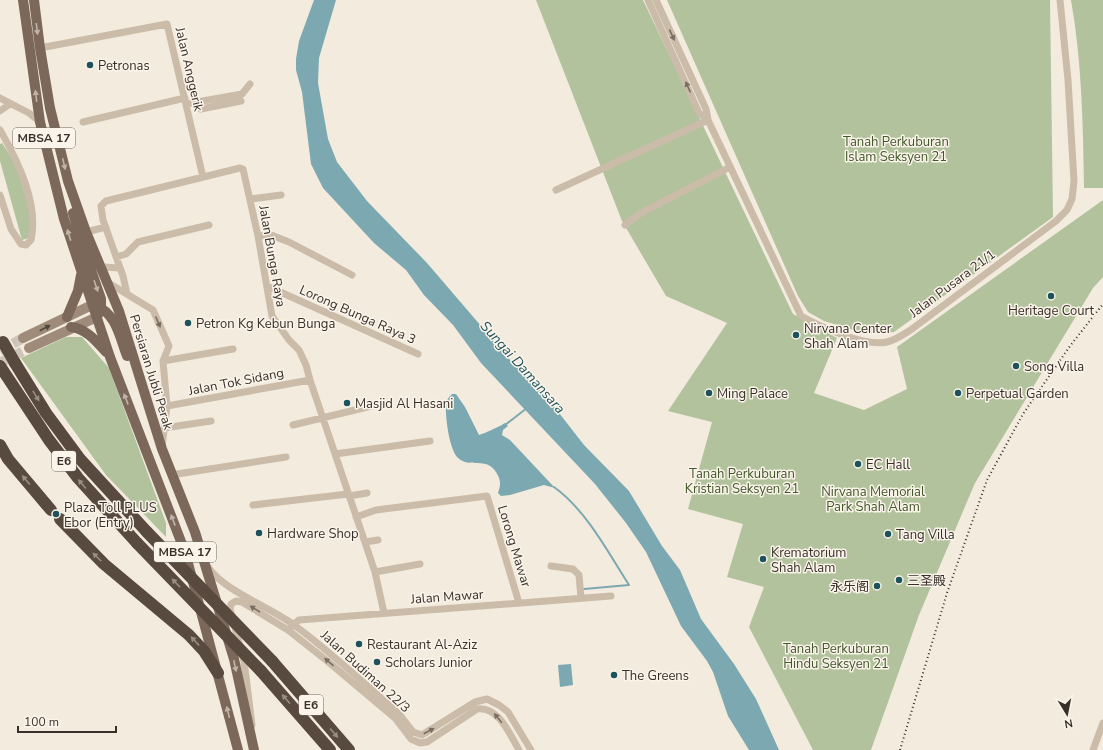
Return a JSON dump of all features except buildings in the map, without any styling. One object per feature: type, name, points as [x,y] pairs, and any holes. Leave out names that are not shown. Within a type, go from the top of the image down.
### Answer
[{"type":"highway","name":"E6","points":[[2,339],[46,413],[80,459],[147,532],[272,661],[349,750]]},
{"type":"highway","name":"E6","points":[[1,368],[45,434],[78,478],[137,543],[262,671],[330,750]]},
{"type":"highway","points":[[0,445],[8,460],[51,510]]},
{"type":"highway","points":[[60,519],[104,564],[189,635],[204,650],[218,673]]},
{"type":"main road","name":"MBSA 17","points":[[23,0],[40,122],[64,219],[81,273],[97,306]]},
{"type":"main road","name":"Persiaran Jubli Perak","points":[[34,0],[50,108],[68,181],[86,232],[119,311],[162,449],[171,475],[195,532],[234,659],[254,750]]},
{"type":"main road","points":[[29,348],[97,317],[97,306],[101,299],[81,242],[71,205],[68,181]]},
{"type":"main road","points":[[67,317],[78,291],[81,273]]},
{"type":"main road","points":[[23,338],[67,317],[97,306]]},
{"type":"main road","points":[[97,306],[107,312],[113,319],[128,358],[140,376]]},
{"type":"main road","name":"MBSA 17","points":[[97,317],[110,357],[185,552],[238,750]]},
{"type":"main road","points":[[71,328],[81,330],[95,339],[110,357]]},
{"type":"street","name":"Jalan Pusara 21/1","points":[[648,0],[699,113],[708,120]]},
{"type":"street","name":"Jalan Pusara 21/1","points":[[656,0],[706,109],[708,120],[801,316],[819,326],[843,335],[869,341],[886,342],[901,336],[1056,221],[1067,210],[1072,199],[1074,182],[1068,80],[1060,0]]},
{"type":"street","name":"Jalan Anggerik","points":[[40,48],[167,24],[203,177]]},
{"type":"street","points":[[201,109],[211,103],[242,94],[250,84]]},
{"type":"street","points":[[0,98],[28,113],[40,122]]},
{"type":"street","points":[[84,122],[185,101],[211,103],[241,101]]},
{"type":"street","points":[[0,111],[10,104]]},
{"type":"street","points":[[556,190],[708,120]]},
{"type":"street","points":[[0,130],[20,167],[33,215],[31,240],[26,245],[21,244],[11,230],[0,195]]},
{"type":"street","points":[[625,225],[641,214],[730,167]]},
{"type":"street","name":"Jalan Bunga Raya","points":[[127,294],[101,212],[101,206],[106,201],[240,168],[243,169],[251,199],[272,316],[289,340],[299,350],[306,365],[322,417],[375,572],[384,613]]},
{"type":"street","points":[[251,199],[281,195]]},
{"type":"street","points":[[116,257],[126,254],[138,242],[209,225]]},
{"type":"street","points":[[86,232],[106,227]]},
{"type":"street","points":[[258,236],[271,235],[289,242],[352,275]]},
{"type":"street","points":[[101,267],[120,268]]},
{"type":"street","points":[[107,282],[153,310],[169,346],[163,362],[167,406],[162,449]]},
{"type":"street","name":"Lorong Bunga Raya 3","points":[[267,286],[418,354]]},
{"type":"street","points":[[163,362],[233,349]]},
{"type":"street","name":"Jalan Tok Sidang","points":[[167,406],[310,380]]},
{"type":"street","points":[[293,425],[384,403]]},
{"type":"street","points":[[164,428],[211,421]]},
{"type":"street","points":[[335,454],[430,441]]},
{"type":"street","points":[[171,475],[286,457]]},
{"type":"street","points":[[253,505],[367,493]]},
{"type":"street","name":"Lorong Mawar","points":[[356,517],[376,510],[487,496],[519,603]]},
{"type":"street","points":[[365,542],[378,540]]},
{"type":"street","points":[[202,556],[212,573],[224,583],[291,627]]},
{"type":"street","points":[[375,572],[420,564]]},
{"type":"street","points":[[551,566],[573,569],[579,575],[581,598]]},
{"type":"street","name":"Jalan Mawar","points":[[291,627],[299,620],[611,596]]},
{"type":"street","points":[[254,750],[244,661],[230,609],[231,604],[236,601],[242,602],[291,627]]},
{"type":"street","name":"Jalan Budiman 22/3","points":[[291,627],[395,718],[411,739],[420,743],[427,742],[477,709],[482,708],[489,710],[496,715],[520,750]]},
{"type":"street","name":"Jalan Budiman 22/3","points":[[291,627],[399,714],[413,732],[417,734],[428,733],[475,702],[487,699],[499,704],[508,712],[532,750]]},
{"type":"street","points":[[1093,750],[1103,723]]},
{"type":"green space","name":"Nirvana Memorial Park Shah Alam","points":[[536,0],[643,0],[793,314],[837,338],[814,393],[864,410],[907,389],[897,347],[1103,200],[1103,277],[1093,288],[975,483],[919,615],[871,750],[813,750],[749,627],[764,587],[727,577],[743,524],[688,509],[712,422],[668,411],[727,323],[666,296],[622,221]]},
{"type":"green space","name":"Tanah Perkuburan Islam Seksyen 21","points":[[667,0],[1050,0],[1053,217],[894,332],[867,334],[824,321],[808,312],[798,296]]},
{"type":"green space","points":[[1071,0],[1103,0],[1103,188],[1084,188],[1080,70]]},
{"type":"green space","points":[[2,143],[17,166],[32,217],[29,238],[22,240],[0,161],[0,144]]},
{"type":"green space","points":[[66,337],[82,337],[109,368],[166,523],[166,537],[106,475],[21,358]]},
{"type":"water","points":[[314,0],[336,0],[319,58],[318,83],[328,139],[337,162],[367,201],[427,263],[511,361],[545,395],[584,445],[629,491],[662,546],[680,570],[701,619],[734,664],[756,699],[779,750],[749,750],[728,716],[713,672],[707,661],[681,626],[646,552],[626,523],[595,484],[481,363],[453,325],[424,295],[406,270],[374,243],[323,188],[311,164],[302,92],[296,70],[299,41]]},
{"type":"water","points":[[452,394],[456,394],[465,407],[479,435],[505,423],[508,426],[503,430],[502,435],[510,440],[555,488],[544,485],[510,495],[501,496],[498,493],[500,480],[492,467],[483,463],[468,463],[458,458],[450,440],[446,416],[446,403]]},
{"type":"water","points":[[571,664],[573,685],[560,687],[558,665]]},
{"type":"waterway","points":[[505,425],[527,408]]},
{"type":"waterway","points":[[554,487],[566,496],[596,532],[629,585],[584,589]]},
{"type":"tunnel","points":[[0,351],[23,338]]},
{"type":"tunnel","points":[[0,363],[29,348]]},
{"type":"railway","points":[[900,750],[947,593],[987,480],[1023,414],[1070,346],[1103,304]]},
{"type":"place","name":"Petronas","points":[[90,65]]},
{"type":"place","name":"Heritage Court","points":[[1051,296]]},
{"type":"place","name":"Petron Kg Kebun Bunga","points":[[188,323]]},
{"type":"place","name":"Nirvana Center Shah Alam","points":[[796,335]]},
{"type":"place","name":"Song Villa","points":[[1016,366]]},
{"type":"place","name":"Ming Palace","points":[[709,393]]},
{"type":"place","name":"Perpetual Garden","points":[[958,393]]},
{"type":"place","name":"Masjid Al Hasani","points":[[347,403]]},
{"type":"place","name":"EC Hall","points":[[858,464]]},
{"type":"place","name":"Plaza Toll PLUS Ebor (Entry)","points":[[56,514]]},
{"type":"place","name":"Hardware Shop","points":[[259,533]]},
{"type":"place","name":"Tang Villa","points":[[888,534]]},
{"type":"place","name":"Krematorium Shah Alam","points":[[763,559]]},
{"type":"place","name":"三圣殿","points":[[899,580]]},
{"type":"place","name":"永乐阁","points":[[877,586]]},
{"type":"place","name":"Restaurant Al-Aziz","points":[[359,644]]},
{"type":"place","name":"Scholars Junior","points":[[377,662]]},
{"type":"place","name":"The Greens","points":[[614,675]]},
{"type":"water label","name":"Sungai Damansara","points":[[523,367]]},
{"type":"park label","name":"Tanah Perkuburan Kristian Seksyen 21","points":[[742,480]]},
{"type":"park label","name":"Tanah Perkuburan Hindu Seksyen 21","points":[[836,656]]}]
